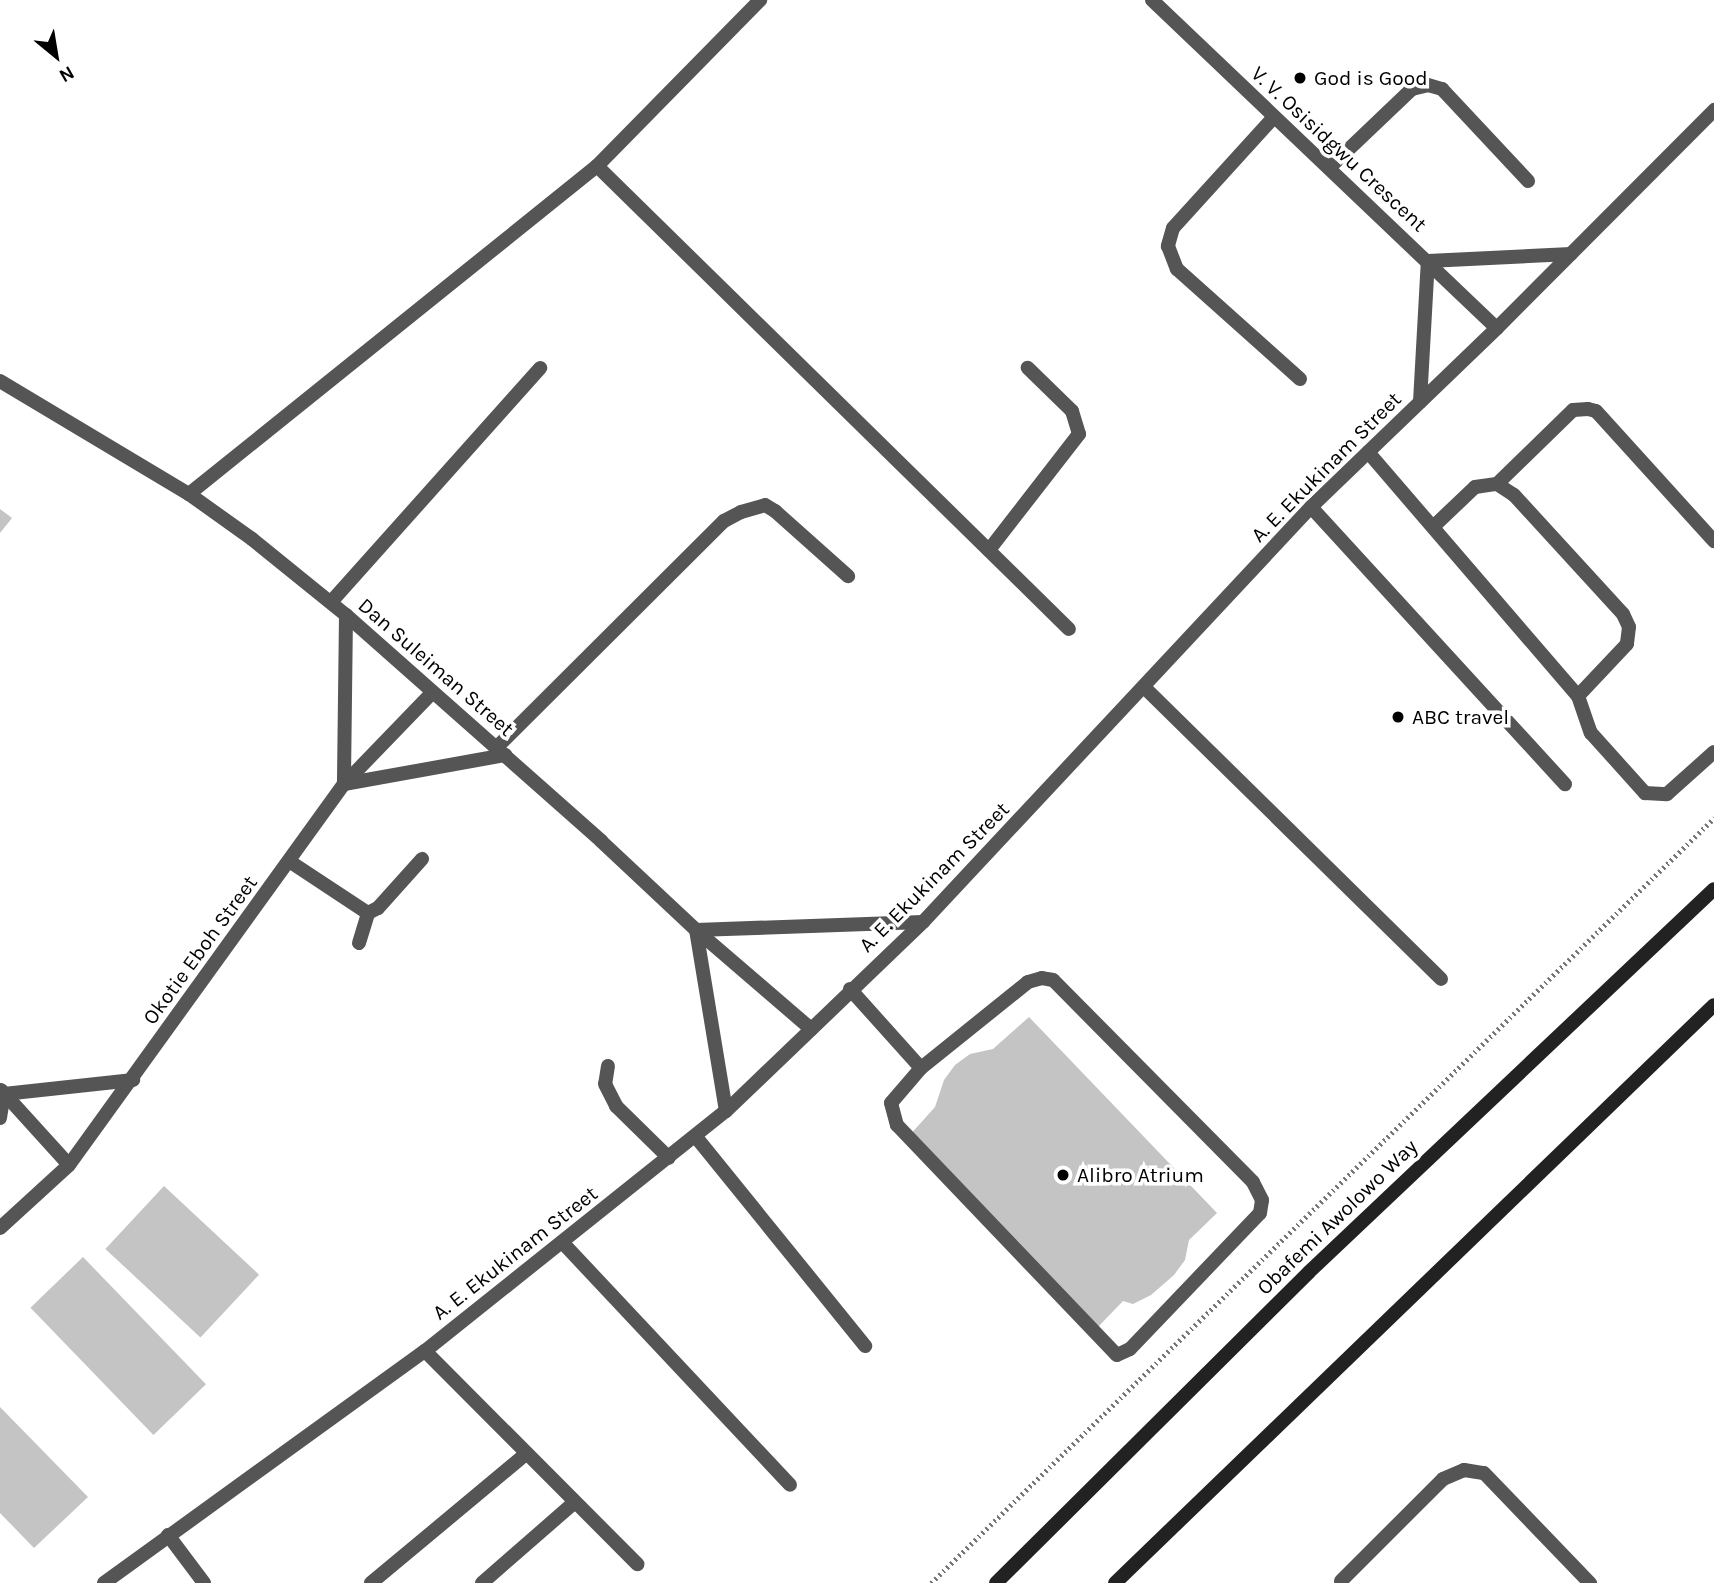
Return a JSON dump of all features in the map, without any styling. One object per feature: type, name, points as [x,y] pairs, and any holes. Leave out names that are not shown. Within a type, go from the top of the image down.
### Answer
[{"type":"main road","name":"Obafemi Awolowo Way","points":[[996,1583],[1309,1272],[1714,889]]},
{"type":"main road","points":[[1115,1583],[1714,1005]]},
{"type":"street","points":[[188,494],[597,166],[760,0]]},
{"type":"street","name":"V. V. Osisidgwu Crescent","points":[[1152,0],[1497,328]]},
{"type":"street","points":[[1329,168],[1412,89],[1428,85],[1442,89],[1528,181]]},
{"type":"street","name":"A. E. Ekukinam Street","points":[[104,1583],[425,1351],[726,1111],[850,989],[923,922],[1311,508],[1497,328],[1714,110]]},
{"type":"street","points":[[1273,117],[1172,228],[1168,246],[1177,269],[1300,379]]},
{"type":"street","points":[[597,166],[1069,629]]},
{"type":"street","points":[[1420,402],[1428,261],[1571,254]]},
{"type":"street","points":[[331,602],[540,368]]},
{"type":"street","points":[[989,550],[1079,434],[1072,411],[1028,368]]},
{"type":"street","name":"Dan Suleiman Street","points":[[0,381],[188,494],[252,539],[331,602],[500,751],[696,930],[811,1029]]},
{"type":"street","points":[[1433,527],[1475,487],[1497,484],[1573,410],[1588,409],[1596,411],[1714,541]]},
{"type":"street","points":[[1368,452],[1578,696],[1591,733],[1645,793],[1667,794],[1714,752]]},
{"type":"street","points":[[1497,484],[1514,495],[1623,614],[1629,627],[1627,644],[1578,696]]},
{"type":"street","points":[[346,615],[344,784],[500,751],[724,521],[741,512],[765,505],[848,576]]},
{"type":"street","points":[[1311,508],[1565,784]]},
{"type":"street","points":[[1145,688],[1441,979]]},
{"type":"street","name":"Okotie Eboh Street","points":[[0,1228],[69,1165],[133,1080],[344,784],[432,693]]},
{"type":"street","points":[[359,943],[368,913],[377,908],[422,859]]},
{"type":"street","points":[[289,861],[368,913]]},
{"type":"street","points":[[726,1111],[696,930],[923,922]]},
{"type":"street","points":[[1042,978],[1053,979],[1253,1182],[1262,1200],[1260,1213],[1130,1349],[1117,1355],[897,1125],[891,1103],[921,1068],[1028,982],[1042,978]]},
{"type":"street","points":[[850,989],[921,1068]]},
{"type":"street","points":[[608,1066],[606,1084],[616,1106],[669,1158]]},
{"type":"street","points":[[2,1091],[133,1080]]},
{"type":"street","points":[[0,1118],[2,1091]]},
{"type":"street","points":[[2,1091],[69,1165]]},
{"type":"street","points":[[695,1137],[865,1346]]},
{"type":"street","points":[[562,1242],[790,1485]]},
{"type":"street","points":[[425,1351],[637,1564]]},
{"type":"street","points":[[371,1583],[526,1454]]},
{"type":"street","points":[[1341,1581],[1443,1479],[1464,1470],[1484,1473],[1590,1583]]},
{"type":"street","points":[[482,1583],[575,1502]]},
{"type":"street","points":[[168,1535],[204,1583]]},
{"type":"path","points":[[931,1583],[1714,818]]},
{"type":"building","points":[[0,509],[12,518],[0,533]]},
{"type":"building","name":"Alibro Atrium","points":[[1029,1017],[1217,1213],[1189,1240],[1185,1260],[1174,1275],[1151,1295],[1133,1304],[1123,1301],[1097,1328],[908,1137],[935,1107],[944,1080],[955,1065],[970,1054],[993,1049]]},
{"type":"building","points":[[164,1186],[259,1275],[200,1338],[105,1249]]},
{"type":"building","points":[[83,1257],[206,1384],[153,1435],[30,1308]]},
{"type":"building","points":[[0,1407],[88,1497],[34,1548],[0,1513]]},
{"type":"place","name":"God is Good","points":[[1300,78]]},
{"type":"place","name":"ABC travel","points":[[1398,717]]},
{"type":"place","name":"Alibro Atrium","points":[[1063,1175]]}]
